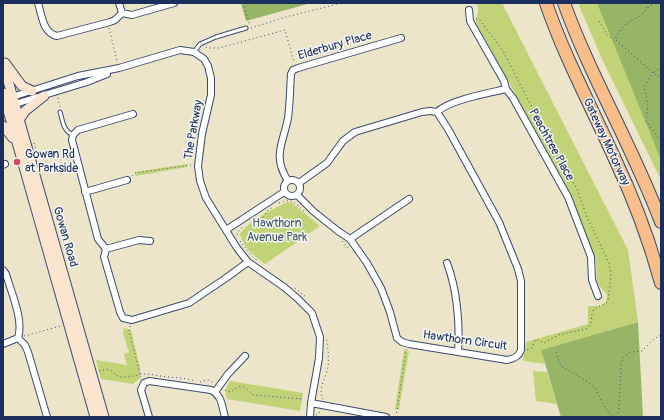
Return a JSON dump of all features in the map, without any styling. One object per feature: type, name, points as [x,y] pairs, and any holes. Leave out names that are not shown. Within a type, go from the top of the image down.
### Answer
[{"type":"highway","name":"Gateway Motorway","points":[[546,3],[565,53],[631,195],[645,231],[661,283]]},
{"type":"highway","name":"Gateway Motorway","points":[[564,3],[580,44],[639,167],[661,222]]},
{"type":"main road","points":[[3,62],[22,86],[32,90]]},
{"type":"main road","name":"Gowan Road","points":[[3,62],[7,101],[16,143],[95,417]]},
{"type":"main road","points":[[19,120],[25,111],[44,96]]},
{"type":"main road","name":"Gowan Road","points":[[7,101],[19,120],[104,417]]},
{"type":"main road","points":[[3,126],[16,143]]},
{"type":"street","points":[[38,3],[45,27],[51,35],[57,36],[110,22],[115,20],[122,13]]},
{"type":"street","points":[[120,3],[122,13]]},
{"type":"street","points":[[122,13],[132,15],[174,3]]},
{"type":"street","name":"Peachtree Place","points":[[469,10],[470,21],[504,81],[506,89],[513,98],[568,197],[590,257],[592,280],[598,296]]},
{"type":"street","name":"Elderbury Place","points":[[288,181],[281,168],[279,152],[288,118],[291,74],[296,69],[400,38]]},
{"type":"street","points":[[7,101],[32,90],[78,76],[119,68],[180,50],[194,52]]},
{"type":"street","name":"The Parkway","points":[[194,52],[204,59],[208,66],[211,78],[211,96],[202,134],[198,166],[200,181],[206,198],[237,248],[248,262],[284,287],[312,313],[320,337],[319,358],[310,417]]},
{"type":"street","points":[[7,101],[44,96],[87,82],[119,68]]},
{"type":"street","points":[[298,183],[327,163],[344,141],[355,132],[422,112],[437,112],[451,103],[506,89]]},
{"type":"street","name":"Hawthorn Circuit","points":[[284,192],[290,196],[296,195],[313,211],[350,239],[381,288],[390,312],[397,338],[402,342],[507,360],[513,359],[521,350],[522,292],[518,269],[499,222],[448,129],[437,112]]},
{"type":"street","points":[[106,248],[98,239],[72,140],[73,135],[78,130],[133,114]]},
{"type":"street","points":[[85,192],[126,180]]},
{"type":"street","points":[[226,230],[284,192],[284,186],[288,181],[294,180],[298,183],[300,190],[296,195]]},
{"type":"street","points":[[350,239],[409,199]]},
{"type":"street","points":[[106,248],[139,240],[150,241]]},
{"type":"street","points":[[106,248],[104,257],[120,312],[123,318],[132,320],[189,302],[248,262]]},
{"type":"street","points":[[447,263],[451,273],[455,297],[459,336],[458,352]]},
{"type":"street","points":[[3,270],[6,274],[21,330],[18,338],[3,344]]},
{"type":"street","points":[[18,338],[25,345],[28,352],[47,417]]},
{"type":"street","points":[[215,392],[228,374],[245,356]]},
{"type":"street","points":[[149,417],[141,390],[144,383],[149,381],[211,390],[220,397],[225,417]]},
{"type":"street","points":[[311,403],[386,417]]},
{"type":"lane","points":[[194,52],[200,44],[216,37],[246,28]]},
{"type":"lane","points":[[60,112],[64,128],[68,133],[73,135]]},
{"type":"path","points":[[243,3],[251,28]]},
{"type":"path","points":[[246,28],[251,28],[286,17],[342,3]]},
{"type":"path","points":[[647,8],[648,3]]},
{"type":"path","points":[[615,39],[625,24],[637,18],[654,3]]},
{"type":"path","points":[[470,21],[479,19],[503,51],[544,131],[577,189],[587,217],[606,255],[611,275],[608,302],[593,311],[591,325],[589,327],[558,335],[544,343],[535,340],[532,348],[521,350]]},
{"type":"path","points":[[599,21],[608,36],[615,39],[653,73],[661,78]]},
{"type":"path","points":[[110,22],[111,26],[109,29],[117,61]]},
{"type":"path","points":[[200,44],[210,48],[219,48],[285,30],[296,69]]},
{"type":"path","points":[[661,67],[653,73],[644,87],[648,104],[646,121],[661,141]]},
{"type":"path","points":[[126,180],[135,173],[188,165],[198,166]]},
{"type":"path","points":[[278,203],[289,200],[294,202],[309,215]]},
{"type":"path","points":[[251,222],[262,219],[273,207]]},
{"type":"path","points":[[245,226],[239,230],[237,236],[251,255],[260,263]]},
{"type":"path","points":[[341,240],[349,249]]},
{"type":"path","points":[[294,287],[308,300]]},
{"type":"path","points":[[132,320],[129,332],[144,383]]},
{"type":"path","points":[[18,338],[61,326]]},
{"type":"path","points":[[315,417],[320,412],[320,405],[323,398],[321,392],[328,367],[329,355],[325,334]]},
{"type":"path","points":[[617,417],[619,408],[621,365],[623,358],[630,352],[642,351],[654,339],[661,335]]},
{"type":"path","points":[[396,417],[407,349]]},
{"type":"path","points":[[556,352],[561,366],[587,381],[595,388],[604,406],[613,417]]},
{"type":"green space","points":[[241,3],[311,3],[246,21]]},
{"type":"green space","points":[[476,3],[502,3],[628,250],[638,322],[541,350],[545,364],[524,361],[523,359],[526,342],[588,324],[588,306],[600,306],[606,302],[607,295],[597,280],[596,260],[571,194],[476,23],[478,10]]},
{"type":"green space","points":[[578,3],[661,3],[661,180],[602,59]]},
{"type":"green space","points":[[597,3],[661,3],[661,160]]},
{"type":"green space","points":[[187,164],[187,167],[136,176],[135,172]]},
{"type":"green space","name":"Hawthorn Avenue Park","points":[[287,202],[292,203],[320,226],[265,264],[253,255],[246,247],[240,234],[249,224]]},
{"type":"green space","points":[[638,322],[643,417],[561,417],[541,350]]},
{"type":"green space","points":[[124,328],[131,330],[140,368],[140,378],[133,384],[101,379],[96,360],[127,365],[124,354],[129,352],[123,334]]},
{"type":"green space","points":[[404,350],[409,351],[399,409],[395,409]]},
{"type":"green space","points":[[533,371],[547,372],[557,404],[536,401]]},
{"type":"green space","points":[[230,381],[303,393],[300,411],[227,399],[226,390]]},
{"type":"place","name":"Gowan Rd at Parkside","points":[[17,162]]}]
